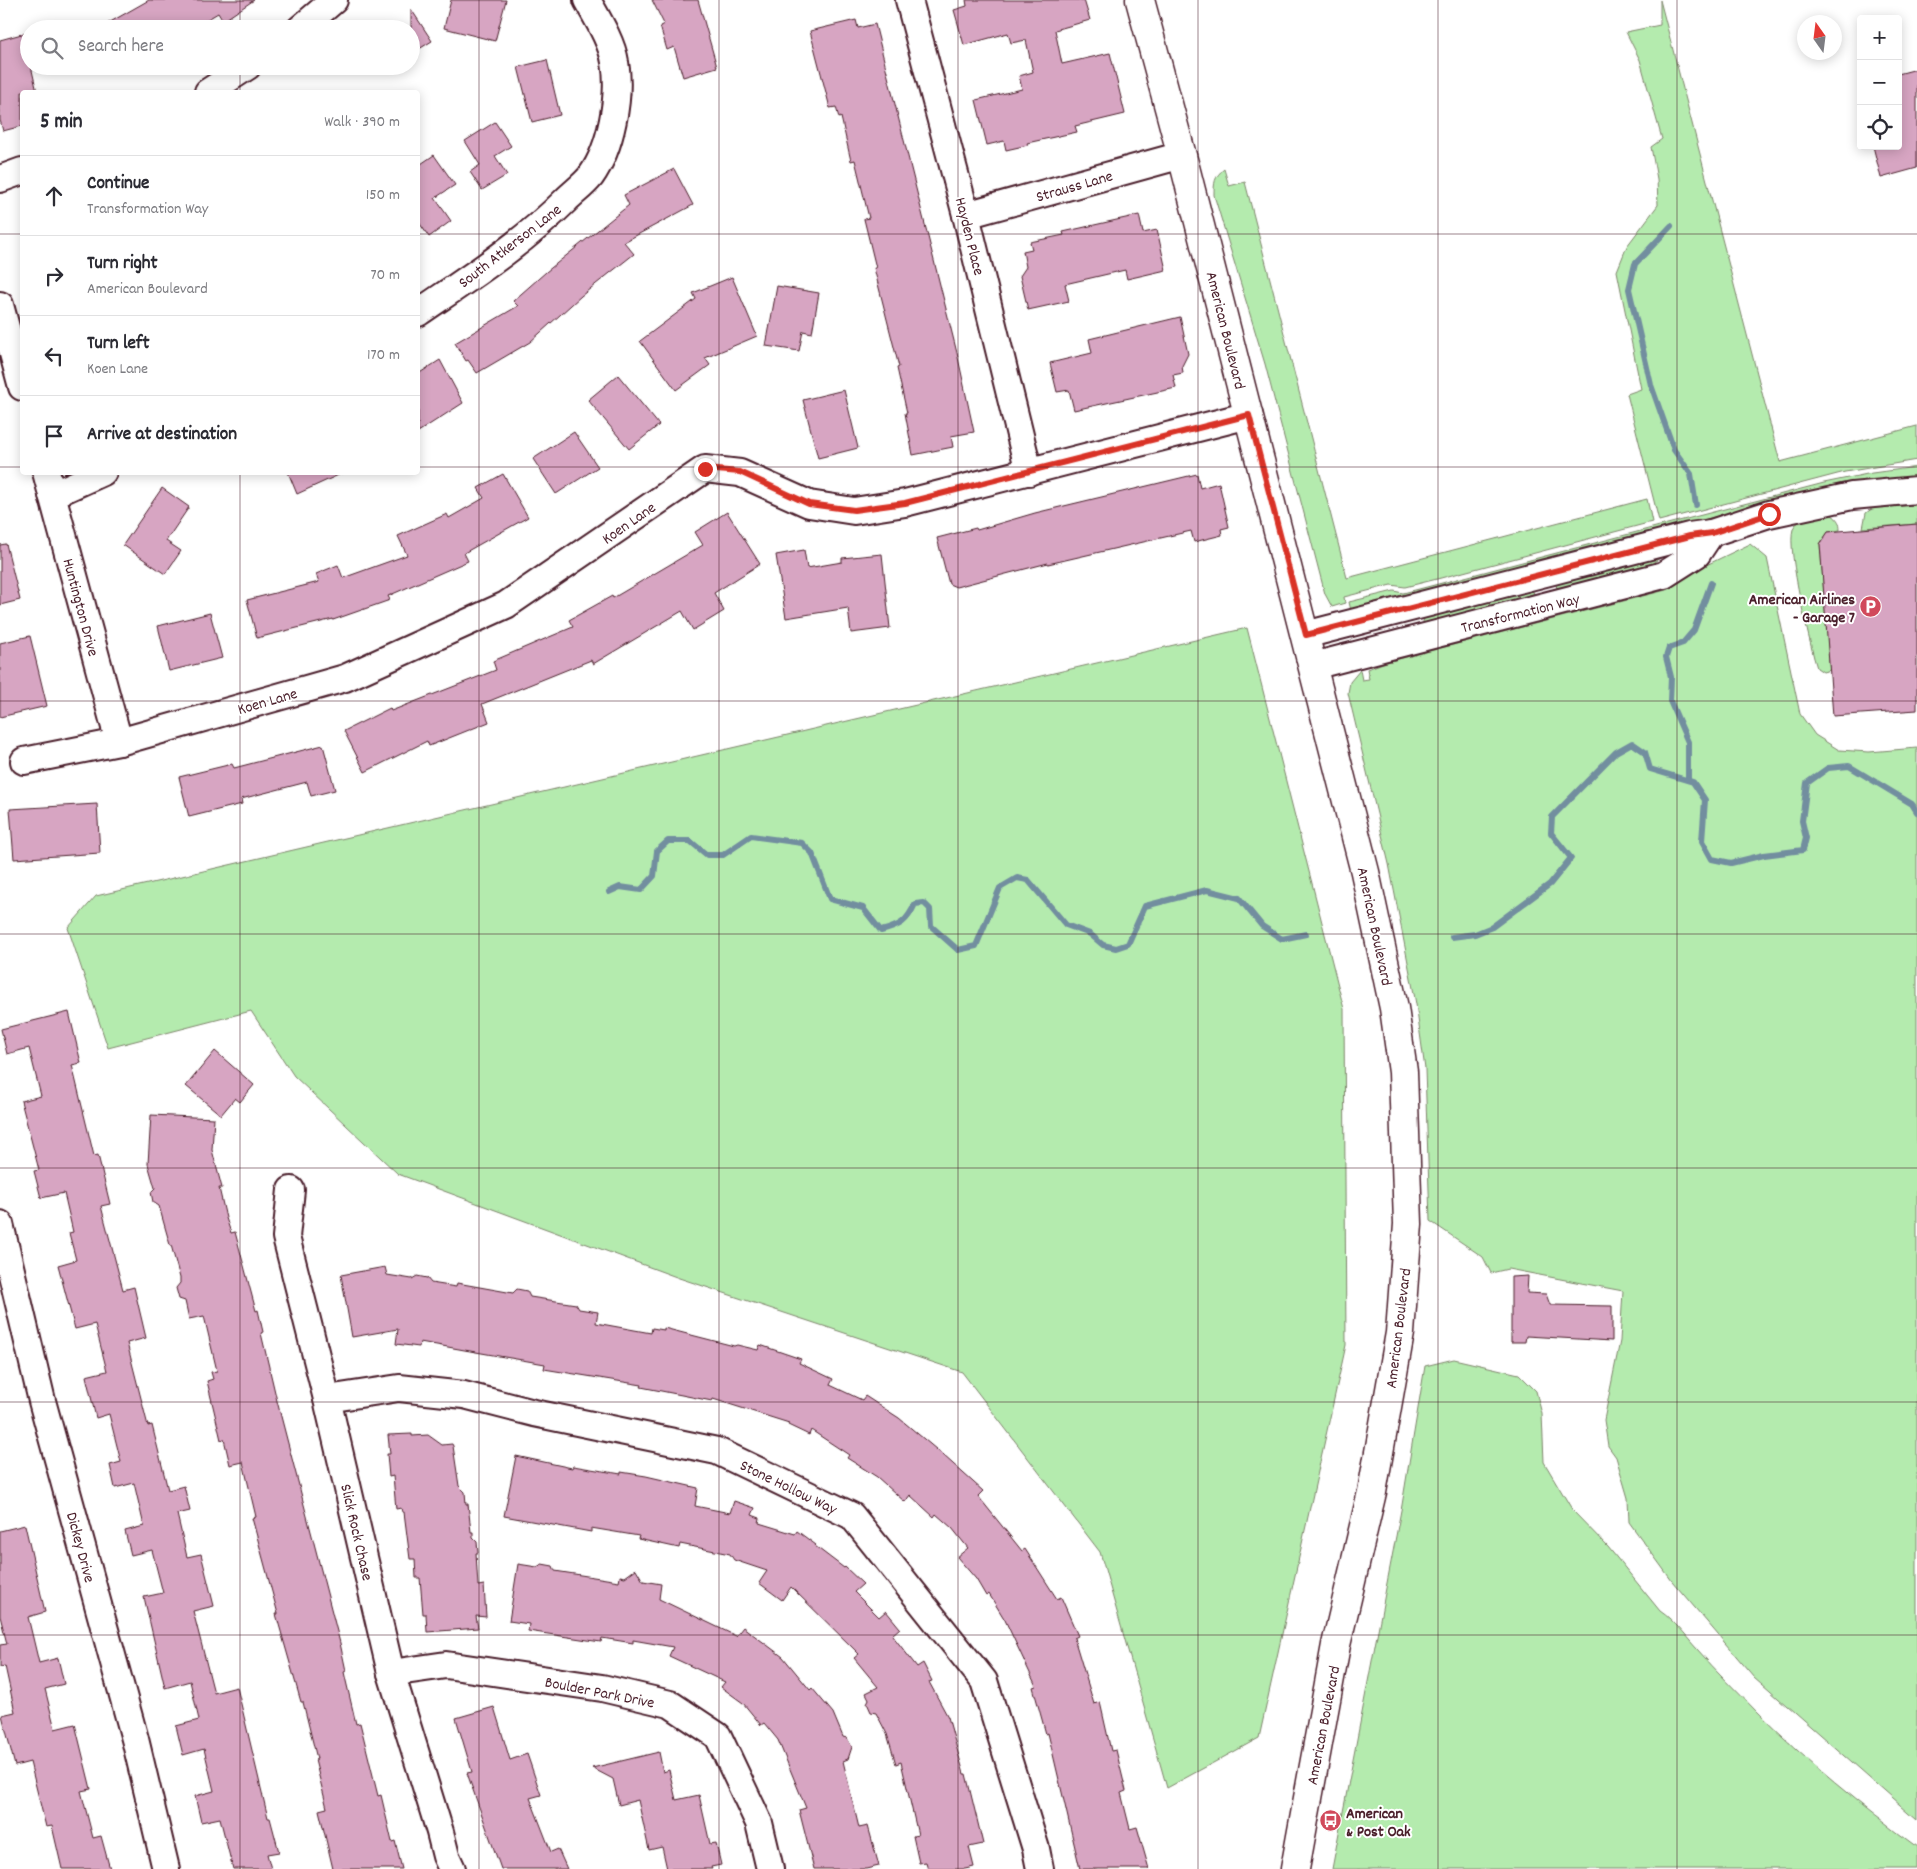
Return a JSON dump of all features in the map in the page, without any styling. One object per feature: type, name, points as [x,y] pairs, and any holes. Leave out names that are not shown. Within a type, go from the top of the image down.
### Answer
[{"type":"street","points":[[311,20],[334,0]]},
{"type":"street","name":"South Atkerson Lane","points":[[420,312],[482,269],[548,218],[591,176],[610,137],[617,92],[615,61],[602,27],[587,0]]},
{"type":"street","name":"Hayden Place","points":[[909,0],[966,216],[1029,472]]},
{"type":"street","name":"American Boulevard","points":[[1140,0],[1306,635],[1365,872],[1394,1008],[1403,1072],[1408,1224],[1398,1342],[1372,1492],[1336,1646],[1295,1869]]},
{"type":"street","points":[[211,90],[234,75]]},
{"type":"street","name":"Strauss Lane","points":[[966,216],[1182,155]]},
{"type":"street","points":[[0,179],[20,172]]},
{"type":"street","points":[[0,304],[20,379]]},
{"type":"street","name":"Koen Lane","points":[[24,762],[119,742],[345,678],[506,605],[705,469],[740,472],[809,504],[854,510],[905,503],[1249,415]]},
{"type":"street","points":[[49,484],[90,475]]},
{"type":"street","name":"Huntington Drive","points":[[49,484],[119,742]]},
{"type":"street","name":"Transformation Way","points":[[1306,635],[1680,538],[1712,533],[1769,514],[1852,496],[1917,490]]},
{"type":"street","name":"Transformation Way","points":[[1313,666],[1664,575],[1697,554],[1712,533]]},
{"type":"street","name":"Slick Rock Chase","points":[[291,1190],[286,1237],[327,1399],[391,1673],[446,1856],[452,1869]]},
{"type":"street","name":"Dickey Drive","points":[[0,1224],[42,1401],[135,1739],[166,1869]]},
{"type":"street","name":"Stone Hollow Way","points":[[327,1399],[399,1388],[464,1395],[534,1414],[716,1451],[852,1516],[984,1681],[1036,1848],[1040,1869]]},
{"type":"street","name":"Boulder Park Drive","points":[[391,1673],[446,1665],[602,1688],[670,1704],[718,1736],[759,1822],[770,1869]]},
{"type":"green space","points":[[1660,0],[1780,462],[1917,426],[1917,460],[1845,472],[1659,521],[1627,394],[1641,389],[1617,271],[1627,246],[1658,205],[1657,179],[1651,147],[1662,139],[1640,60],[1626,32],[1660,25]]},
{"type":"green space","points":[[1224,169],[1229,186],[1245,182],[1347,578],[1647,499],[1652,522],[1405,587],[1391,585],[1344,597],[1345,603],[1332,607],[1325,594],[1265,364],[1214,195],[1215,180]]},
{"type":"green space","points":[[1917,467],[1917,480],[1776,501],[1351,611],[1349,602],[1394,591],[1403,593],[1419,589],[1824,483],[1872,473]]},
{"type":"green space","points":[[1917,505],[1917,524],[1863,528],[1866,513],[1873,508]]},
{"type":"green space","points":[[1832,515],[1838,521],[1840,530],[1828,532],[1820,544],[1830,670],[1823,672],[1817,668],[1803,610],[1794,567],[1792,534],[1798,522]]},
{"type":"green space","points":[[1750,544],[1767,558],[1800,714],[1815,735],[1839,750],[1869,752],[1917,748],[1917,1820],[1754,1677],[1672,1581],[1629,1522],[1628,1498],[1616,1457],[1608,1446],[1604,1420],[1620,1341],[1623,1291],[1508,1269],[1491,1273],[1483,1257],[1430,1221],[1425,1069],[1416,1004],[1389,864],[1348,693],[1350,682],[1360,670],[1362,680],[1369,679],[1367,669],[1383,663],[1666,590],[1698,569]]},
{"type":"green space","points":[[1659,556],[1660,558],[1642,570],[1557,590],[1556,583]]},
{"type":"green space","points":[[1530,590],[1533,591],[1534,595],[1531,599],[1425,626],[1423,622],[1424,618],[1428,616]]},
{"type":"green space","points":[[1247,628],[1344,1009],[1346,1345],[1259,1738],[1167,1788],[1100,1552],[962,1372],[679,1278],[398,1174],[294,1076],[251,1011],[108,1048],[68,928],[96,896]]},
{"type":"green space","points":[[1454,1359],[1519,1374],[1536,1391],[1542,1414],[1544,1462],[1573,1511],[1608,1547],[1660,1611],[1675,1624],[1757,1712],[1834,1782],[1917,1847],[1917,1869],[1332,1869],[1402,1505],[1425,1366]]},
{"type":"building","points":[[149,0],[254,0],[224,20],[222,20],[218,13],[206,20],[114,20]]},
{"type":"building","points":[[451,0],[506,0],[495,41],[444,28]]},
{"type":"building","points":[[652,0],[698,0],[717,67],[683,77],[674,47],[667,50],[660,26],[664,24]]},
{"type":"building","points":[[966,0],[1084,0],[1090,20],[1055,30],[1062,64],[1110,53],[1125,114],[1075,126],[1077,132],[1027,143],[1028,145],[1006,150],[1004,141],[987,145],[976,100],[1022,89],[1019,76],[1033,72],[1026,40],[1011,43],[1008,33],[964,45],[954,10],[967,6]]},
{"type":"building","points":[[411,9],[418,20],[411,20]]},
{"type":"building","points":[[856,20],[858,28],[875,24],[957,353],[974,432],[951,436],[953,447],[913,455],[905,413],[907,413],[897,368],[899,367],[874,268],[876,268],[864,219],[869,218],[855,160],[851,161],[841,117],[839,118],[836,107],[830,108],[810,31]]},
{"type":"building","points":[[420,23],[432,41],[420,48]]},
{"type":"building","points":[[20,34],[20,75],[33,75],[37,90],[20,90],[20,127],[3,131],[0,120],[0,40]]},
{"type":"building","points":[[547,60],[560,115],[532,122],[518,67]]},
{"type":"building","points":[[1917,69],[1917,168],[1881,178],[1874,150],[1902,150],[1902,73]]},
{"type":"building","points":[[495,122],[511,146],[495,156],[507,175],[482,190],[470,172],[480,165],[465,141]]},
{"type":"building","points":[[434,155],[455,185],[435,198],[451,221],[429,237],[420,224],[420,165]]},
{"type":"building","points":[[674,169],[693,205],[624,242],[634,254],[581,296],[530,342],[477,373],[468,360],[466,361],[455,343],[518,306],[513,301],[629,205],[624,195]]},
{"type":"building","points":[[1139,215],[1143,233],[1157,230],[1166,270],[1127,279],[1125,270],[1065,284],[1069,301],[1028,310],[1020,276],[1026,267],[1023,251],[1032,249],[1030,242],[1064,235],[1063,232]]},
{"type":"building","points":[[732,277],[757,336],[705,358],[710,365],[676,390],[640,341],[696,299],[693,293]]},
{"type":"building","points":[[777,286],[819,293],[812,333],[803,331],[799,351],[766,346]]},
{"type":"building","points":[[1180,317],[1188,354],[1182,366],[1183,373],[1173,375],[1176,388],[1074,410],[1069,390],[1057,392],[1050,363],[1092,353],[1089,339]]},
{"type":"building","points":[[440,360],[463,403],[420,431],[420,373]]},
{"type":"building","points":[[618,375],[659,425],[629,449],[588,400]]},
{"type":"building","points":[[844,390],[858,448],[818,458],[803,400]]},
{"type":"building","points":[[574,432],[598,467],[556,494],[533,459]]},
{"type":"building","points":[[503,474],[528,517],[464,553],[468,561],[388,596],[390,600],[333,620],[257,638],[247,600],[319,582],[316,574],[338,565],[343,578],[407,555],[398,536],[447,514],[449,518],[484,498],[478,488]]},
{"type":"building","points":[[1197,474],[1200,488],[1219,483],[1229,527],[1221,529],[1222,535],[1194,542],[1191,531],[1048,563],[956,587],[949,584],[937,538],[976,528],[977,530],[1035,513]]},
{"type":"building","points":[[289,475],[338,475],[297,494]]},
{"type":"building","points":[[162,488],[189,507],[166,541],[181,551],[165,574],[123,545]]},
{"type":"building","points":[[727,512],[760,564],[714,593],[724,611],[693,630],[682,611],[593,664],[591,660],[482,704],[489,722],[429,746],[427,741],[365,772],[344,731],[390,708],[391,711],[496,670],[493,661],[573,627],[569,620],[612,596],[613,598],[703,545],[695,532]]},
{"type":"building","name":"American Airlines - Garage 7","points":[[1917,524],[1917,710],[1833,716],[1820,544],[1828,532]]},
{"type":"building","points":[[6,544],[20,600],[0,605],[0,545]]},
{"type":"building","points":[[804,550],[807,568],[842,562],[842,558],[882,554],[890,628],[851,633],[848,608],[786,618],[776,555]]},
{"type":"building","points":[[210,613],[222,658],[169,671],[158,626]]},
{"type":"building","points":[[30,636],[47,706],[0,717],[0,643]]},
{"type":"building","points":[[323,745],[335,790],[311,796],[307,782],[241,799],[242,804],[189,817],[179,777],[232,764],[234,768]]},
{"type":"building","points":[[97,804],[100,853],[14,859],[10,809]]},
{"type":"building","points":[[69,1012],[81,1063],[72,1065],[94,1156],[98,1155],[110,1204],[101,1206],[123,1290],[134,1287],[146,1338],[127,1343],[148,1426],[152,1425],[168,1490],[184,1486],[190,1511],[177,1514],[187,1557],[201,1554],[214,1606],[193,1611],[214,1693],[237,1687],[268,1818],[270,1818],[279,1852],[267,1854],[271,1869],[233,1869],[220,1818],[201,1822],[195,1796],[214,1791],[204,1749],[183,1755],[176,1726],[199,1720],[190,1681],[165,1688],[144,1597],[163,1593],[152,1550],[131,1555],[125,1531],[144,1526],[134,1483],[115,1488],[110,1465],[121,1462],[109,1414],[96,1418],[86,1376],[107,1371],[95,1324],[75,1329],[58,1265],[76,1260],[69,1233],[73,1232],[64,1193],[41,1198],[34,1171],[39,1170],[21,1101],[41,1096],[29,1048],[7,1054],[1,1029]]},
{"type":"building","points":[[215,1051],[254,1085],[240,1102],[235,1098],[221,1115],[186,1086]]},
{"type":"building","points":[[151,1115],[214,1118],[212,1150],[222,1188],[219,1188],[226,1218],[231,1233],[235,1232],[256,1311],[258,1310],[263,1332],[261,1333],[277,1401],[340,1643],[346,1671],[344,1672],[356,1724],[360,1723],[378,1796],[381,1795],[392,1842],[395,1841],[402,1869],[333,1869],[319,1810],[327,1808],[315,1760],[317,1759],[303,1702],[301,1702],[276,1614],[278,1614],[252,1518],[256,1517],[243,1462],[230,1465],[224,1439],[221,1440],[207,1381],[213,1379],[211,1372],[217,1371],[204,1316],[189,1319],[185,1301],[179,1299],[176,1288],[180,1283],[180,1278],[159,1206],[153,1202],[151,1192],[155,1188],[148,1164]]},
{"type":"building","points":[[385,1267],[387,1275],[412,1279],[417,1276],[427,1278],[431,1283],[456,1287],[457,1283],[513,1293],[517,1289],[527,1291],[530,1297],[576,1304],[579,1309],[598,1312],[596,1323],[651,1333],[652,1328],[664,1330],[664,1328],[734,1346],[758,1350],[760,1345],[801,1359],[799,1363],[833,1379],[830,1385],[862,1400],[865,1396],[899,1418],[983,1491],[978,1496],[1022,1551],[1025,1549],[1057,1599],[1061,1597],[1078,1636],[1074,1638],[1094,1704],[1100,1702],[1111,1751],[1116,1750],[1126,1791],[1121,1793],[1130,1829],[1137,1827],[1149,1869],[1080,1869],[1048,1733],[1046,1734],[1033,1687],[1036,1686],[1005,1620],[989,1594],[986,1596],[976,1579],[957,1557],[968,1548],[952,1528],[936,1514],[934,1517],[910,1495],[905,1502],[877,1477],[847,1458],[849,1455],[811,1430],[809,1435],[788,1425],[789,1423],[713,1399],[712,1401],[641,1387],[642,1385],[544,1369],[545,1364],[420,1342],[419,1347],[396,1344],[398,1329],[352,1337],[341,1275]]},
{"type":"building","points":[[1528,1276],[1527,1293],[1546,1294],[1550,1305],[1612,1306],[1612,1341],[1526,1336],[1525,1342],[1511,1342],[1511,1277]]},
{"type":"building","points":[[412,1434],[412,1436],[428,1435],[442,1445],[452,1444],[453,1446],[459,1486],[465,1492],[471,1532],[473,1532],[473,1538],[477,1542],[478,1586],[484,1585],[486,1617],[476,1616],[478,1628],[427,1632],[426,1614],[423,1614],[420,1578],[416,1578],[415,1559],[410,1559],[404,1512],[402,1512],[401,1508],[396,1509],[393,1476],[389,1477],[387,1454],[390,1454],[388,1435]]},
{"type":"building","points":[[516,1456],[572,1468],[573,1466],[646,1476],[698,1488],[695,1506],[730,1513],[734,1501],[755,1508],[752,1515],[760,1518],[759,1523],[795,1534],[797,1531],[845,1567],[863,1584],[854,1592],[879,1617],[886,1611],[900,1628],[892,1635],[917,1667],[923,1663],[932,1681],[929,1682],[948,1717],[964,1774],[966,1774],[983,1844],[969,1847],[974,1867],[965,1869],[928,1869],[926,1862],[919,1863],[913,1836],[918,1835],[901,1762],[896,1764],[887,1734],[876,1713],[871,1712],[867,1703],[869,1699],[866,1693],[878,1687],[854,1658],[859,1654],[791,1587],[782,1600],[759,1583],[767,1571],[734,1560],[730,1554],[680,1544],[679,1548],[638,1539],[639,1536],[591,1528],[591,1532],[504,1516]]},
{"type":"building","points":[[25,1525],[45,1612],[28,1617],[39,1663],[58,1658],[64,1684],[45,1689],[55,1729],[75,1724],[91,1789],[81,1791],[93,1838],[101,1836],[110,1869],[62,1869],[52,1826],[46,1827],[30,1762],[15,1766],[2,1715],[15,1712],[5,1666],[0,1667],[0,1645],[7,1644],[0,1616],[0,1531]]},
{"type":"building","points":[[518,1564],[537,1567],[542,1564],[553,1566],[555,1571],[619,1581],[620,1576],[625,1577],[636,1569],[643,1581],[661,1584],[659,1599],[736,1636],[743,1627],[783,1657],[810,1690],[812,1688],[833,1713],[843,1737],[847,1738],[852,1747],[848,1759],[843,1761],[859,1828],[868,1826],[879,1866],[866,1869],[814,1869],[799,1810],[806,1808],[778,1740],[764,1723],[761,1725],[743,1703],[721,1687],[725,1682],[669,1656],[673,1647],[633,1640],[633,1643],[602,1638],[601,1642],[528,1631],[529,1624],[509,1621]]},
{"type":"building","points":[[494,1707],[510,1760],[527,1754],[541,1795],[530,1798],[551,1852],[558,1849],[567,1869],[501,1869],[467,1773],[472,1772],[456,1718]]},
{"type":"building","points":[[659,1752],[663,1772],[669,1770],[676,1800],[699,1795],[710,1844],[716,1843],[721,1865],[711,1867],[712,1869],[667,1869],[662,1847],[649,1850],[638,1800],[619,1805],[613,1779],[592,1768]]},
{"type":"waterway","points":[[1671,226],[1635,264],[1629,289],[1651,385],[1674,450],[1691,474],[1696,505]]},
{"type":"waterway","points":[[1688,780],[1688,742],[1670,701],[1671,677],[1666,657],[1669,648],[1683,643],[1694,630],[1711,583]]},
{"type":"waterway","points":[[1452,937],[1475,934],[1492,927],[1550,884],[1571,858],[1551,833],[1552,817],[1616,752],[1632,743],[1645,752],[1650,769],[1693,782],[1705,800],[1702,841],[1712,859],[1731,863],[1764,855],[1803,850],[1806,838],[1802,821],[1807,783],[1828,768],[1849,766],[1912,804],[1917,812]]},
{"type":"waterway","points":[[609,892],[620,887],[641,890],[654,876],[657,851],[668,841],[690,841],[707,855],[723,855],[751,836],[802,843],[812,853],[830,899],[863,908],[881,931],[893,927],[906,919],[915,904],[924,903],[930,909],[931,926],[958,950],[976,946],[1000,888],[1017,878],[1028,880],[1066,925],[1090,934],[1103,945],[1116,948],[1128,944],[1145,906],[1207,890],[1239,898],[1262,926],[1282,939],[1306,934]]},
{"type":"place","name":"American Airlines - Garage 7","points":[[1871,607]]},
{"type":"place","name":"American & Post Oak","points":[[1330,1821]]},
{"type":"route","points":[[705,469],[740,472],[809,504],[854,510],[905,503],[1249,415],[1306,635],[1690,536],[1712,533],[1769,514]]}]
